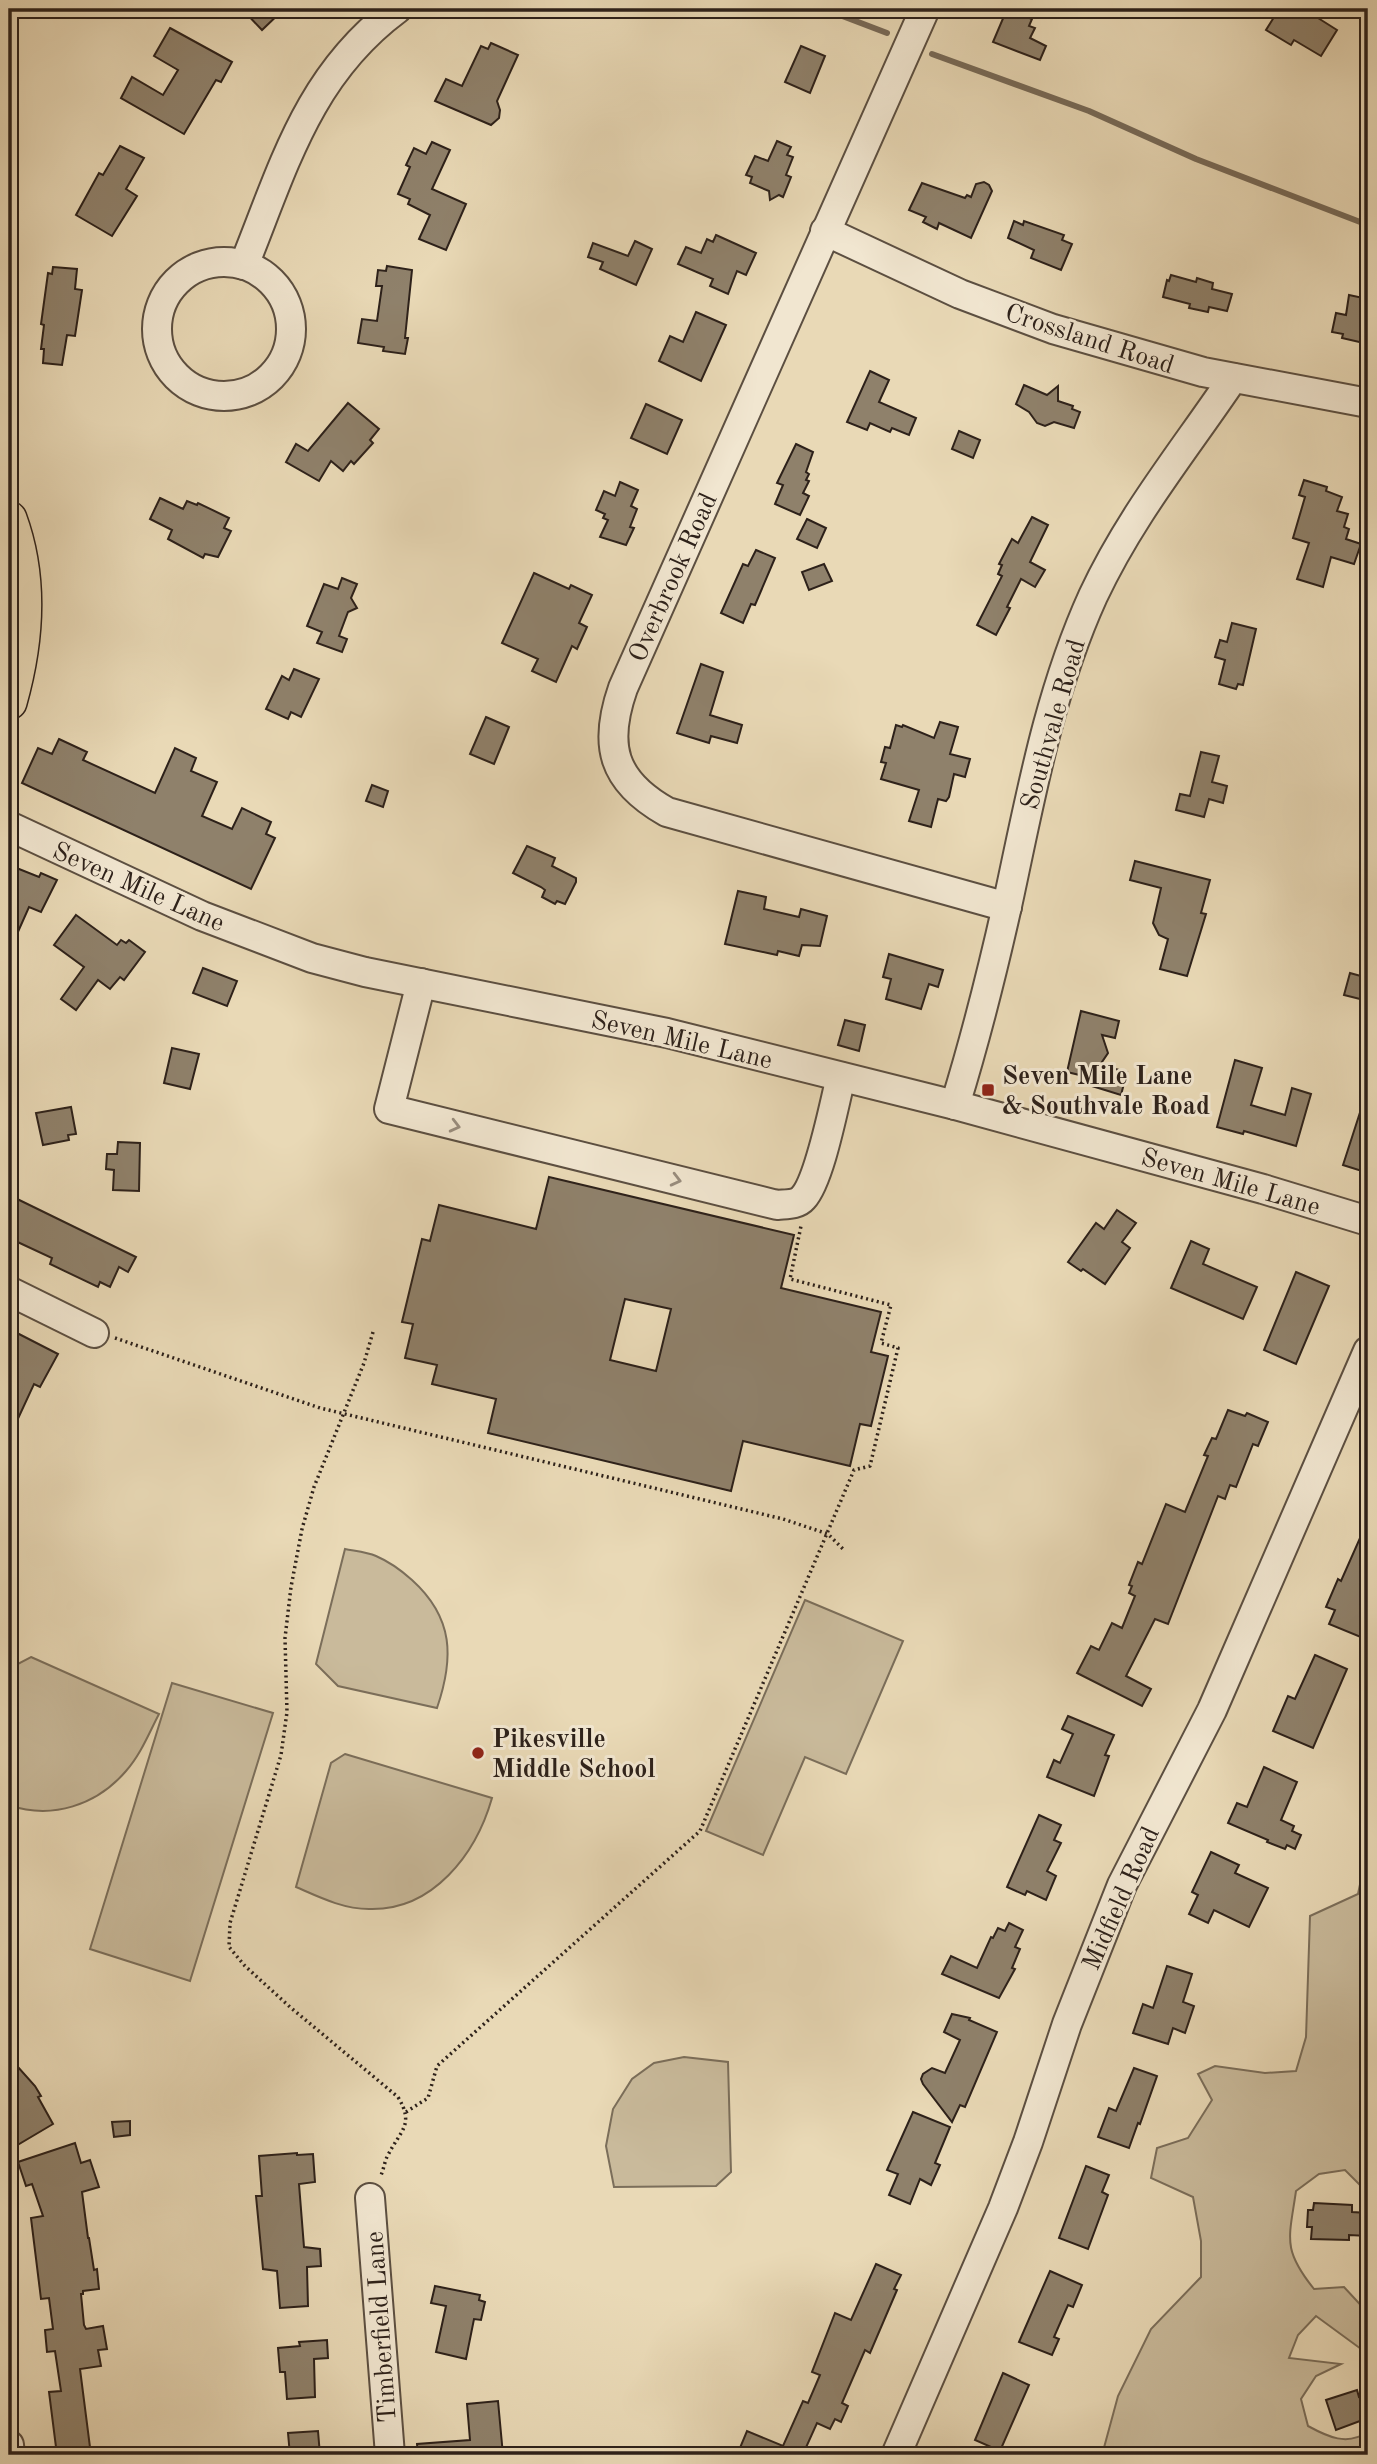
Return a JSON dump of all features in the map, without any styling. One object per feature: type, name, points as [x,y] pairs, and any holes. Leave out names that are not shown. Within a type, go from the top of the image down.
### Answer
[{"type":"main road","points":[[9,519],[17,542],[23,580],[24,623],[19,665],[9,702]]},
{"type":"street","points":[[244,265],[298,131],[315,99],[331,73],[352,48],[377,23],[397,9]]},
{"type":"street","name":"Overbrook Road","points":[[925,9],[623,688],[611,733],[622,771],[634,789],[667,812],[1007,907]]},
{"type":"street","name":"Crossland Road","points":[[825,231],[960,294],[1006,312],[1142,356],[1233,379],[1368,403]]},
{"type":"street","points":[[224,262],[244,265],[260,272],[284,298],[291,318],[291,340],[284,360],[274,374],[258,388],[238,396],[219,397],[200,393],[182,383],[168,367],[159,348],[156,328],[159,309],[168,291],[183,275],[204,265],[224,262]]},
{"type":"street","name":"Southvale Road","points":[[955,1105],[1007,907],[1045,728],[1066,663],[1111,559],[1152,492],[1233,379]]},
{"type":"street","name":"Seven Mile Lane","points":[[9,826],[202,916],[312,958],[667,1033],[955,1105],[1263,1189],[1368,1221]]},
{"type":"street","points":[[421,983],[389,1109],[777,1205],[792,1204],[801,1213],[814,1179],[841,1077]]},
{"type":"street","points":[[9,1291],[94,1332]]},
{"type":"street","name":"Midfield Road","points":[[896,2455],[1003,2208],[1071,2012],[1122,1885],[1212,1710],[1368,1352]]},
{"type":"street","name":"Timberfield Lane","points":[[370,2198],[390,2455]]},
{"type":"street","points":[[9,2445],[10,2455]]},
{"type":"path","points":[[405,2112],[428,2098],[437,2066],[700,1831],[855,1470],[870,1465],[898,1348],[881,1343],[891,1305],[790,1279],[801,1213]]},
{"type":"path","points":[[94,1332],[132,1342],[320,1408],[783,1519],[828,1534],[842,1549]]},
{"type":"path","points":[[370,2198],[387,2155],[402,2134],[405,2112],[397,2097],[245,1966],[229,1947],[228,1937],[281,1755],[287,1712],[285,1638],[302,1529],[314,1487],[345,1414],[373,1332]]},
{"type":"shaded area","points":[[345,1549],[386,1561],[412,1580],[436,1609],[443,1624],[448,1656],[443,1690],[437,1708],[338,1686],[316,1664]]},
{"type":"shaded area","points":[[805,1600],[903,1641],[846,1774],[805,1757],[763,1855],[706,1831]]},
{"type":"shaded area","points":[[31,1657],[159,1714],[140,1751],[114,1783],[88,1801],[57,1810],[41,1811],[9,1805],[9,1675],[12,1667]]},
{"type":"shaded area","points":[[172,1683],[273,1713],[190,1981],[90,1949]]},
{"type":"shaded area","points":[[345,1754],[492,1798],[485,1819],[463,1858],[432,1890],[392,1907],[369,1909],[331,1902],[296,1887],[331,1763]]},
{"type":"shaded area","points":[[1368,1846],[1368,2193],[1345,2170],[1319,2174],[1296,2191],[1290,2243],[1297,2264],[1314,2289],[1344,2287],[1368,2313],[1368,2347],[1361,2349],[1316,2316],[1298,2335],[1289,2358],[1341,2364],[1316,2376],[1301,2399],[1308,2426],[1323,2434],[1345,2439],[1353,2439],[1368,2432],[1368,2455],[1102,2455],[1118,2396],[1151,2329],[1201,2277],[1201,2241],[1193,2197],[1151,2178],[1157,2148],[1188,2138],[1212,2100],[1198,2074],[1215,2066],[1265,2073],[1296,2071],[1306,2037],[1310,1916],[1358,1894]]},
{"type":"shaded area","points":[[684,2057],[728,2062],[731,2172],[716,2186],[614,2187],[606,2146],[613,2109],[632,2079],[654,2063]]},
{"type":"building","points":[[242,9],[284,9],[262,30]]},
{"type":"building","points":[[1007,9],[1032,19],[1029,26],[1035,28],[1030,38],[1046,46],[1040,60],[993,42]]},
{"type":"building","points":[[1279,9],[1323,9],[1318,18],[1337,30],[1321,56],[1294,40],[1291,45],[1266,30]]},
{"type":"building","points":[[170,28],[232,62],[221,82],[216,80],[184,134],[121,98],[132,77],[163,95],[178,70],[154,56]]},
{"type":"building","points":[[491,43],[518,55],[497,101],[499,118],[491,125],[435,101],[446,79],[462,86],[481,46],[488,49]]},
{"type":"building","points":[[801,46],[825,56],[810,93],[785,82]]},
{"type":"building","points":[[777,141],[791,147],[787,155],[793,157],[786,175],[791,177],[783,197],[779,195],[770,200],[769,191],[750,183],[752,177],[746,175],[755,156],[768,161]]},
{"type":"building","points":[[432,142],[450,150],[432,189],[466,204],[446,250],[419,239],[430,215],[408,204],[410,199],[398,194],[410,167],[406,165],[414,148],[426,154]]},
{"type":"building","points":[[120,146],[144,158],[126,189],[137,196],[112,236],[76,215],[99,173],[103,175]]},
{"type":"building","points":[[984,182],[992,191],[971,238],[939,223],[937,229],[923,222],[926,217],[909,210],[922,183],[965,198],[967,195],[971,197],[976,184]]},
{"type":"building","points":[[1014,221],[1023,225],[1024,221],[1064,235],[1062,240],[1072,244],[1061,270],[1031,258],[1034,250],[1008,238]]},
{"type":"building","points":[[716,235],[756,253],[746,275],[737,271],[728,294],[710,286],[713,279],[678,264],[686,247],[701,253],[707,239],[713,242]]},
{"type":"building","points":[[635,241],[652,249],[636,285],[600,269],[603,262],[588,257],[593,243],[628,256]]},
{"type":"building","points":[[387,266],[412,270],[405,354],[358,343],[362,319],[377,321],[382,286],[376,286],[378,270],[386,271]]},
{"type":"building","points":[[53,267],[77,269],[75,289],[82,290],[75,336],[67,335],[62,365],[43,363],[44,349],[41,349],[44,325],[41,324],[48,273],[52,274]]},
{"type":"building","points":[[1171,275],[1196,282],[1197,278],[1213,283],[1212,289],[1232,294],[1227,311],[1209,307],[1208,312],[1189,308],[1190,304],[1163,297]]},
{"type":"building","points":[[1349,295],[1368,299],[1368,344],[1342,338],[1343,334],[1332,332],[1336,313],[1346,315]]},
{"type":"building","points":[[696,312],[726,325],[701,381],[659,361],[670,336],[683,342]]},
{"type":"building","points":[[870,371],[889,380],[879,402],[916,418],[909,435],[892,428],[890,432],[870,423],[867,430],[847,422]]},
{"type":"building","points":[[1024,385],[1047,395],[1058,386],[1058,401],[1073,406],[1072,409],[1080,412],[1074,428],[1054,422],[1045,426],[1037,423],[1029,412],[1016,404]]},
{"type":"building","points":[[348,403],[379,429],[370,440],[373,443],[354,464],[351,461],[343,471],[331,461],[319,481],[286,462],[296,444],[308,451]]},
{"type":"building","points":[[646,404],[682,420],[667,454],[631,438]]},
{"type":"building","points":[[959,431],[980,440],[973,458],[952,449]]},
{"type":"building","points":[[796,444],[813,452],[806,472],[809,474],[806,480],[809,481],[803,493],[809,496],[800,515],[775,504],[783,485],[777,483]]},
{"type":"building","points":[[1304,480],[1327,487],[1326,491],[1342,497],[1337,511],[1348,514],[1344,527],[1349,529],[1346,539],[1361,544],[1354,564],[1331,557],[1323,587],[1297,579],[1309,543],[1293,538],[1305,497],[1299,495]]},
{"type":"building","points":[[620,482],[638,490],[631,506],[637,509],[630,527],[634,528],[626,545],[600,537],[608,520],[603,518],[605,514],[596,510],[604,491],[615,496]]},
{"type":"building","points":[[160,498],[183,509],[187,501],[197,505],[198,503],[229,518],[224,528],[231,531],[218,557],[205,554],[203,558],[168,539],[172,530],[150,519]]},
{"type":"building","points":[[1032,517],[1048,525],[1030,562],[1045,570],[1035,587],[1021,579],[996,635],[977,625],[1002,576],[998,574],[1002,565],[999,564],[1012,539],[1018,543]]},
{"type":"building","points":[[807,519],[826,528],[817,548],[797,539]]},
{"type":"building","points":[[756,550],[775,558],[755,605],[751,604],[743,623],[721,613],[743,564],[748,566]]},
{"type":"building","points":[[824,564],[832,581],[809,590],[802,572]]},
{"type":"building","points":[[534,573],[569,589],[571,585],[592,595],[579,623],[587,627],[577,649],[572,646],[556,682],[532,671],[538,659],[502,643]]},
{"type":"building","points":[[342,578],[357,584],[351,598],[357,608],[348,612],[339,636],[347,639],[342,652],[317,643],[322,632],[307,626],[324,584],[338,589]]},
{"type":"building","points":[[1232,623],[1256,629],[1243,685],[1238,684],[1236,689],[1219,684],[1225,660],[1215,657],[1220,640],[1227,642]]},
{"type":"building","points":[[701,664],[723,672],[710,715],[742,725],[737,743],[711,736],[709,743],[677,733]]},
{"type":"building","points":[[294,669],[319,679],[301,717],[291,712],[288,719],[266,709],[282,676],[289,680]]},
{"type":"building","points":[[486,717],[509,727],[494,764],[470,754]]},
{"type":"building","points":[[940,722],[958,727],[950,754],[970,759],[965,777],[954,774],[946,801],[938,799],[931,827],[909,821],[919,790],[881,779],[886,763],[881,762],[885,747],[890,748],[896,725],[903,725],[934,738]]},
{"type":"building","points":[[59,739],[87,752],[83,760],[155,793],[175,748],[196,758],[191,771],[217,782],[202,816],[232,829],[242,808],[271,822],[266,834],[275,838],[251,889],[22,783],[38,748],[52,754]]},
{"type":"building","points":[[1201,752],[1219,756],[1212,782],[1227,786],[1223,803],[1209,799],[1204,817],[1176,810],[1180,794],[1190,796]]},
{"type":"building","points":[[372,785],[388,791],[383,807],[366,801]]},
{"type":"building","points":[[527,846],[555,858],[552,866],[576,878],[565,904],[557,901],[555,904],[542,897],[545,890],[513,873]]},
{"type":"building","points":[[1135,861],[1210,880],[1201,913],[1206,914],[1187,976],[1160,969],[1168,939],[1159,935],[1153,923],[1161,888],[1130,880]]},
{"type":"building","points":[[9,865],[39,877],[41,873],[57,880],[41,912],[29,907],[9,952]]},
{"type":"building","points":[[738,891],[766,897],[764,909],[799,917],[801,909],[827,916],[820,946],[802,945],[799,956],[778,951],[777,955],[725,944]]},
{"type":"building","points":[[76,915],[117,945],[121,940],[126,943],[129,940],[145,952],[124,980],[120,977],[110,989],[98,980],[76,1010],[61,999],[84,967],[54,945]]},
{"type":"building","points":[[889,954],[943,970],[938,987],[929,984],[921,1009],[886,999],[891,979],[883,977]]},
{"type":"building","points":[[203,968],[237,981],[227,1006],[193,993]]},
{"type":"building","points":[[1350,973],[1368,978],[1368,1001],[1344,995]]},
{"type":"building","points":[[1081,1011],[1119,1021],[1115,1038],[1102,1035],[1108,1053],[1100,1065],[1127,1072],[1121,1095],[1092,1086],[1096,1072],[1092,1078],[1067,1072]]},
{"type":"building","points":[[845,1020],[865,1025],[859,1051],[838,1045]]},
{"type":"building","points":[[172,1048],[199,1054],[190,1089],[164,1083]]},
{"type":"building","points":[[1235,1060],[1262,1068],[1251,1105],[1285,1115],[1292,1088],[1311,1094],[1296,1146],[1244,1131],[1243,1134],[1217,1127]]},
{"type":"building","points":[[1365,1097],[1368,1097],[1368,1173],[1343,1165]]},
{"type":"building","points":[[71,1107],[76,1134],[68,1135],[69,1140],[43,1145],[36,1113]]},
{"type":"building","points":[[118,1142],[140,1143],[139,1191],[113,1190],[114,1170],[106,1169],[107,1154],[117,1154]]},
{"type":"building","points":[[549,1177],[794,1235],[781,1288],[881,1312],[871,1352],[888,1356],[871,1426],[860,1424],[850,1466],[743,1441],[731,1491],[488,1433],[496,1399],[432,1384],[437,1365],[405,1358],[413,1324],[402,1322],[422,1239],[430,1241],[439,1205],[536,1229]],"holes":[[[625,1299],[671,1309],[656,1371],[610,1360]]]},
{"type":"building","points":[[9,1195],[136,1257],[128,1272],[119,1267],[110,1287],[100,1282],[98,1287],[50,1264],[52,1258],[9,1238]]},
{"type":"building","points":[[1117,1210],[1136,1223],[1122,1242],[1130,1248],[1105,1284],[1068,1262],[1096,1223],[1104,1229]]},
{"type":"building","points":[[1191,1241],[1209,1249],[1203,1264],[1257,1287],[1243,1319],[1171,1288]]},
{"type":"building","points":[[1296,1272],[1329,1286],[1296,1364],[1264,1350]]},
{"type":"building","points":[[17,1333],[58,1354],[40,1387],[34,1384],[9,1438],[9,1349]]},
{"type":"building","points":[[1228,1410],[1245,1416],[1247,1413],[1268,1422],[1258,1446],[1253,1444],[1236,1487],[1230,1485],[1225,1499],[1218,1496],[1168,1624],[1155,1619],[1126,1676],[1151,1689],[1142,1706],[1077,1673],[1091,1646],[1099,1650],[1112,1623],[1122,1628],[1135,1596],[1129,1593],[1132,1586],[1129,1585],[1138,1562],[1142,1564],[1166,1504],[1185,1512],[1208,1456],[1204,1455],[1212,1438],[1216,1439]]},
{"type":"building","points":[[1368,1520],[1368,1640],[1329,1624],[1335,1610],[1326,1607],[1338,1579],[1341,1581]]},
{"type":"building","points":[[1315,1655],[1347,1669],[1313,1748],[1273,1731],[1288,1696],[1295,1699]]},
{"type":"building","points":[[1068,1716],[1114,1735],[1105,1755],[1109,1756],[1094,1796],[1047,1777],[1054,1760],[1060,1763],[1073,1734],[1062,1729]]},
{"type":"building","points":[[1264,1767],[1297,1782],[1281,1820],[1294,1826],[1292,1831],[1301,1835],[1295,1849],[1287,1845],[1285,1849],[1228,1823],[1237,1803],[1247,1807]]},
{"type":"building","points":[[1039,1815],[1061,1825],[1054,1840],[1061,1843],[1047,1871],[1056,1876],[1046,1900],[1027,1891],[1025,1895],[1007,1887]]},
{"type":"building","points":[[1211,1852],[1239,1865],[1235,1873],[1268,1888],[1249,1927],[1214,1910],[1208,1923],[1189,1914],[1198,1895],[1192,1892]]},
{"type":"building","points":[[1009,1923],[1023,1930],[1015,1947],[1020,1949],[1012,1968],[1015,1969],[999,1998],[942,1974],[951,1956],[977,1968],[991,1937],[993,1938],[998,1928],[1005,1931]]},
{"type":"building","points":[[1167,1966],[1192,1974],[1183,2002],[1194,2006],[1185,2033],[1173,2028],[1168,2044],[1133,2033],[1143,2004],[1153,2008]]},
{"type":"building","points":[[952,2014],[970,2018],[969,2020],[997,2032],[965,2107],[960,2105],[952,2122],[921,2079],[923,2074],[932,2068],[945,2073],[960,2040],[944,2032]]},
{"type":"building","points":[[9,2057],[35,2086],[53,2124],[9,2150]]},
{"type":"building","points":[[1134,2068],[1157,2076],[1129,2148],[1098,2137],[1109,2108],[1116,2111]]},
{"type":"building","points":[[913,2112],[950,2127],[935,2163],[940,2165],[931,2185],[920,2179],[910,2204],[889,2195],[898,2174],[887,2170]]},
{"type":"building","points":[[130,2121],[130,2135],[114,2137],[112,2122]]},
{"type":"building","points":[[75,2143],[81,2163],[90,2160],[99,2187],[82,2192],[99,2289],[83,2291],[81,2294],[84,2325],[86,2329],[103,2326],[107,2349],[98,2350],[101,2366],[80,2369],[91,2455],[57,2455],[49,2392],[61,2391],[55,2351],[47,2352],[45,2330],[53,2329],[49,2298],[41,2299],[31,2218],[43,2216],[32,2184],[26,2186],[18,2162]]},
{"type":"building","points":[[313,2154],[315,2182],[299,2184],[304,2247],[320,2249],[321,2266],[307,2267],[308,2306],[280,2308],[277,2271],[263,2269],[256,2196],[262,2196],[259,2156]]},
{"type":"building","points":[[1086,2166],[1109,2175],[1102,2192],[1108,2195],[1088,2249],[1059,2238]]},
{"type":"building","points":[[1314,2203],[1352,2205],[1352,2212],[1368,2213],[1368,2236],[1349,2235],[1349,2240],[1311,2239],[1312,2227],[1307,2227],[1308,2210],[1313,2210]]},
{"type":"building","points":[[876,2264],[901,2275],[870,2353],[865,2350],[842,2403],[848,2406],[841,2422],[835,2419],[830,2429],[817,2423],[803,2454],[805,2455],[737,2455],[747,2431],[783,2446],[803,2401],[808,2403],[820,2375],[812,2372],[835,2313],[851,2320]]},
{"type":"building","points":[[1050,2271],[1082,2285],[1073,2307],[1068,2305],[1054,2337],[1059,2339],[1052,2355],[1019,2342]]},
{"type":"building","points":[[435,2286],[480,2295],[479,2300],[485,2302],[481,2320],[474,2319],[466,2359],[436,2352],[446,2306],[431,2303]]},
{"type":"building","points":[[327,2340],[328,2358],[314,2359],[315,2397],[287,2399],[285,2372],[280,2372],[278,2348],[300,2346],[299,2342]]},
{"type":"building","points":[[1003,2373],[1029,2385],[1000,2451],[975,2440]]},
{"type":"building","points":[[1357,2390],[1359,2397],[1368,2395],[1368,2418],[1336,2430],[1326,2400]]},
{"type":"building","points":[[498,2401],[503,2455],[418,2455],[417,2444],[470,2440],[467,2404]]},
{"type":"building","points":[[318,2431],[320,2455],[290,2455],[288,2433]]},
{"type":"waterway","points":[[824,9],[887,33]]},
{"type":"waterway","points":[[932,54],[1089,111],[1196,159],[1368,225]]},
{"type":"place","name":"Seven Mile Lane & Southvale Road","points":[[988,1090]]},
{"type":"place","name":"Pikesville Middle School","points":[[478,1753]]}]
